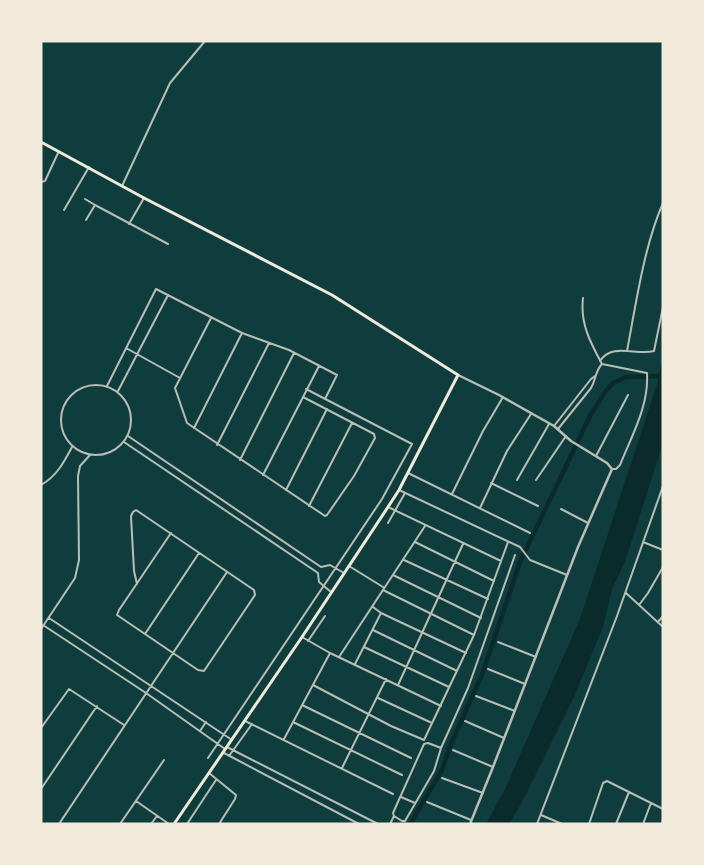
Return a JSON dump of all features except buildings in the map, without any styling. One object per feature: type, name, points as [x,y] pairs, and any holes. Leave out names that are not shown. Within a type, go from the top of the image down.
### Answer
[{"type":"main road","points":[[41,142],[144,198],[332,294],[458,375],[399,490],[302,637],[174,824]]},
{"type":"street","points":[[122,186],[170,83],[205,41]]},
{"type":"street","points":[[41,182],[45,181],[59,151]]},
{"type":"street","points":[[64,210],[89,167]]},
{"type":"street","points":[[129,224],[144,198]]},
{"type":"street","points":[[85,199],[168,244]]},
{"type":"street","points":[[627,350],[638,291],[656,221],[663,203]]},
{"type":"street","points":[[86,220],[95,205]]},
{"type":"street","points":[[107,386],[156,289],[242,333],[294,353],[337,375],[325,399]]},
{"type":"street","points":[[117,391],[168,295]]},
{"type":"street","points":[[583,298],[582,316],[585,330],[602,364],[645,371],[647,374],[647,392],[642,412],[620,465],[616,469],[612,469]]},
{"type":"street","points":[[600,361],[604,355],[611,352],[627,350],[654,351],[663,306]]},
{"type":"street","points":[[211,318],[175,388],[185,421],[217,445],[325,516],[354,476],[375,438],[374,434],[303,397]]},
{"type":"street","points":[[194,428],[242,333]]},
{"type":"street","points":[[217,445],[268,343]]},
{"type":"street","points":[[126,348],[180,378]]},
{"type":"street","points":[[240,460],[294,353]]},
{"type":"street","points":[[558,429],[595,381],[598,367],[602,364]]},
{"type":"street","points":[[263,475],[319,366]]},
{"type":"street","points":[[458,375],[503,397],[554,426],[571,441],[596,456],[612,469]]},
{"type":"street","points":[[554,426],[591,379],[596,376]]},
{"type":"street","points":[[99,384],[107,386],[117,391],[126,400],[131,412],[132,424],[124,442],[109,453],[90,455],[72,446],[63,433],[61,417],[70,396],[83,387],[99,384]]},
{"type":"street","points":[[208,758],[325,587],[382,499],[412,444],[306,389]]},
{"type":"street","points":[[596,456],[628,394]]},
{"type":"street","points":[[452,494],[482,431],[503,397]]},
{"type":"street","points":[[286,490],[327,409]]},
{"type":"street","points":[[480,508],[507,451],[531,414]]},
{"type":"street","points":[[310,506],[352,423]]},
{"type":"street","points":[[517,480],[549,424]]},
{"type":"street","points":[[128,436],[321,567],[330,565],[344,573]]},
{"type":"street","points":[[536,480],[566,436]]},
{"type":"street","points":[[124,442],[318,573]]},
{"type":"street","points":[[41,485],[56,474],[72,446]]},
{"type":"street","points":[[41,629],[77,572],[79,560],[78,476],[84,460],[90,455]]},
{"type":"street","points":[[470,824],[567,574],[612,469]]},
{"type":"street","points":[[408,473],[530,532]]},
{"type":"street","points":[[491,483],[538,506]]},
{"type":"street","points":[[537,824],[626,592],[663,486]]},
{"type":"street","points":[[399,490],[522,548],[526,558],[530,560],[567,574]]},
{"type":"street","points":[[388,523],[405,492]]},
{"type":"street","points":[[228,513],[233,507]]},
{"type":"street","points":[[388,507],[501,562]]},
{"type":"street","points":[[561,509],[588,523]]},
{"type":"street","points":[[137,584],[134,571],[131,516],[133,512],[138,511],[172,533],[254,590],[255,595],[204,671],[198,670],[173,654],[117,615],[172,533]]},
{"type":"street","points":[[339,657],[425,526]]},
{"type":"street","points":[[414,542],[494,581]]},
{"type":"street","points":[[312,685],[423,740],[474,635],[508,542]]},
{"type":"street","points":[[643,542],[663,550]]},
{"type":"street","points":[[398,685],[463,544]]},
{"type":"street","points":[[145,634],[199,553]]},
{"type":"street","points":[[393,815],[402,821],[405,820],[434,771],[441,748],[468,688],[515,555]]},
{"type":"street","points":[[403,559],[488,599]]},
{"type":"street","points":[[349,566],[384,589],[474,635]]},
{"type":"street","points":[[639,604],[648,593],[663,566]]},
{"type":"street","points":[[321,567],[318,573],[318,582],[331,591]]},
{"type":"street","points":[[59,824],[227,572]]},
{"type":"street","points":[[392,575],[480,618]]},
{"type":"street","points":[[626,592],[663,627]]},
{"type":"street","points":[[372,607],[380,613],[466,653]]},
{"type":"street","points":[[355,664],[380,613]]},
{"type":"street","points":[[308,641],[325,616]]},
{"type":"street","points":[[658,622],[663,616]]},
{"type":"street","points":[[49,618],[231,739]]},
{"type":"street","points":[[44,625],[219,744],[230,756],[359,824]]},
{"type":"street","points":[[373,630],[457,671]]},
{"type":"street","points":[[302,637],[330,653],[440,706]]},
{"type":"street","points":[[498,642],[536,657]]},
{"type":"street","points":[[364,647],[449,687]]},
{"type":"street","points":[[284,740],[330,653]]},
{"type":"street","points":[[488,669],[525,684]]},
{"type":"street","points":[[342,768],[386,679]]},
{"type":"street","points":[[41,728],[68,689],[124,725]]},
{"type":"street","points":[[476,696],[515,711]]},
{"type":"street","points":[[377,697],[432,723]]},
{"type":"street","points":[[302,705],[412,758]]},
{"type":"street","points":[[41,789],[97,706]]},
{"type":"street","points":[[245,721],[393,794]]},
{"type":"street","points":[[465,721],[504,738]]},
{"type":"street","points":[[200,731],[206,722]]},
{"type":"street","points":[[293,722],[402,775]]},
{"type":"street","points":[[230,756],[252,724]]},
{"type":"street","points":[[390,824],[424,744],[428,743],[441,748]]},
{"type":"street","points":[[225,749],[233,751],[378,824]]},
{"type":"street","points":[[453,750],[493,767]]},
{"type":"street","points":[[120,824],[164,760]]},
{"type":"street","points":[[210,773],[236,795],[219,824]]},
{"type":"street","points":[[274,780],[277,773]]},
{"type":"street","points":[[442,778],[483,793]]},
{"type":"street","points":[[187,824],[217,779]]},
{"type":"street","points":[[589,824],[603,783],[607,781],[663,809]]},
{"type":"street","points":[[616,824],[629,792]]},
{"type":"street","points":[[401,797],[415,804]]},
{"type":"street","points":[[136,800],[168,823]]},
{"type":"street","points":[[427,802],[472,820]]},
{"type":"street","points":[[643,824],[651,803]]},
{"type":"street","points":[[541,815],[562,824]]},
{"type":"street","points":[[151,824],[157,816]]},
{"type":"street","points":[[662,824],[663,819]]},
{"type":"water","points":[[663,355],[663,443],[625,562],[612,589],[603,627],[574,697],[521,804],[509,824],[486,824],[505,789],[580,619],[657,384]]},
{"type":"waterway","points":[[410,824],[442,770],[451,744],[483,672],[520,562],[590,416],[613,383],[626,377],[658,376]]}]
